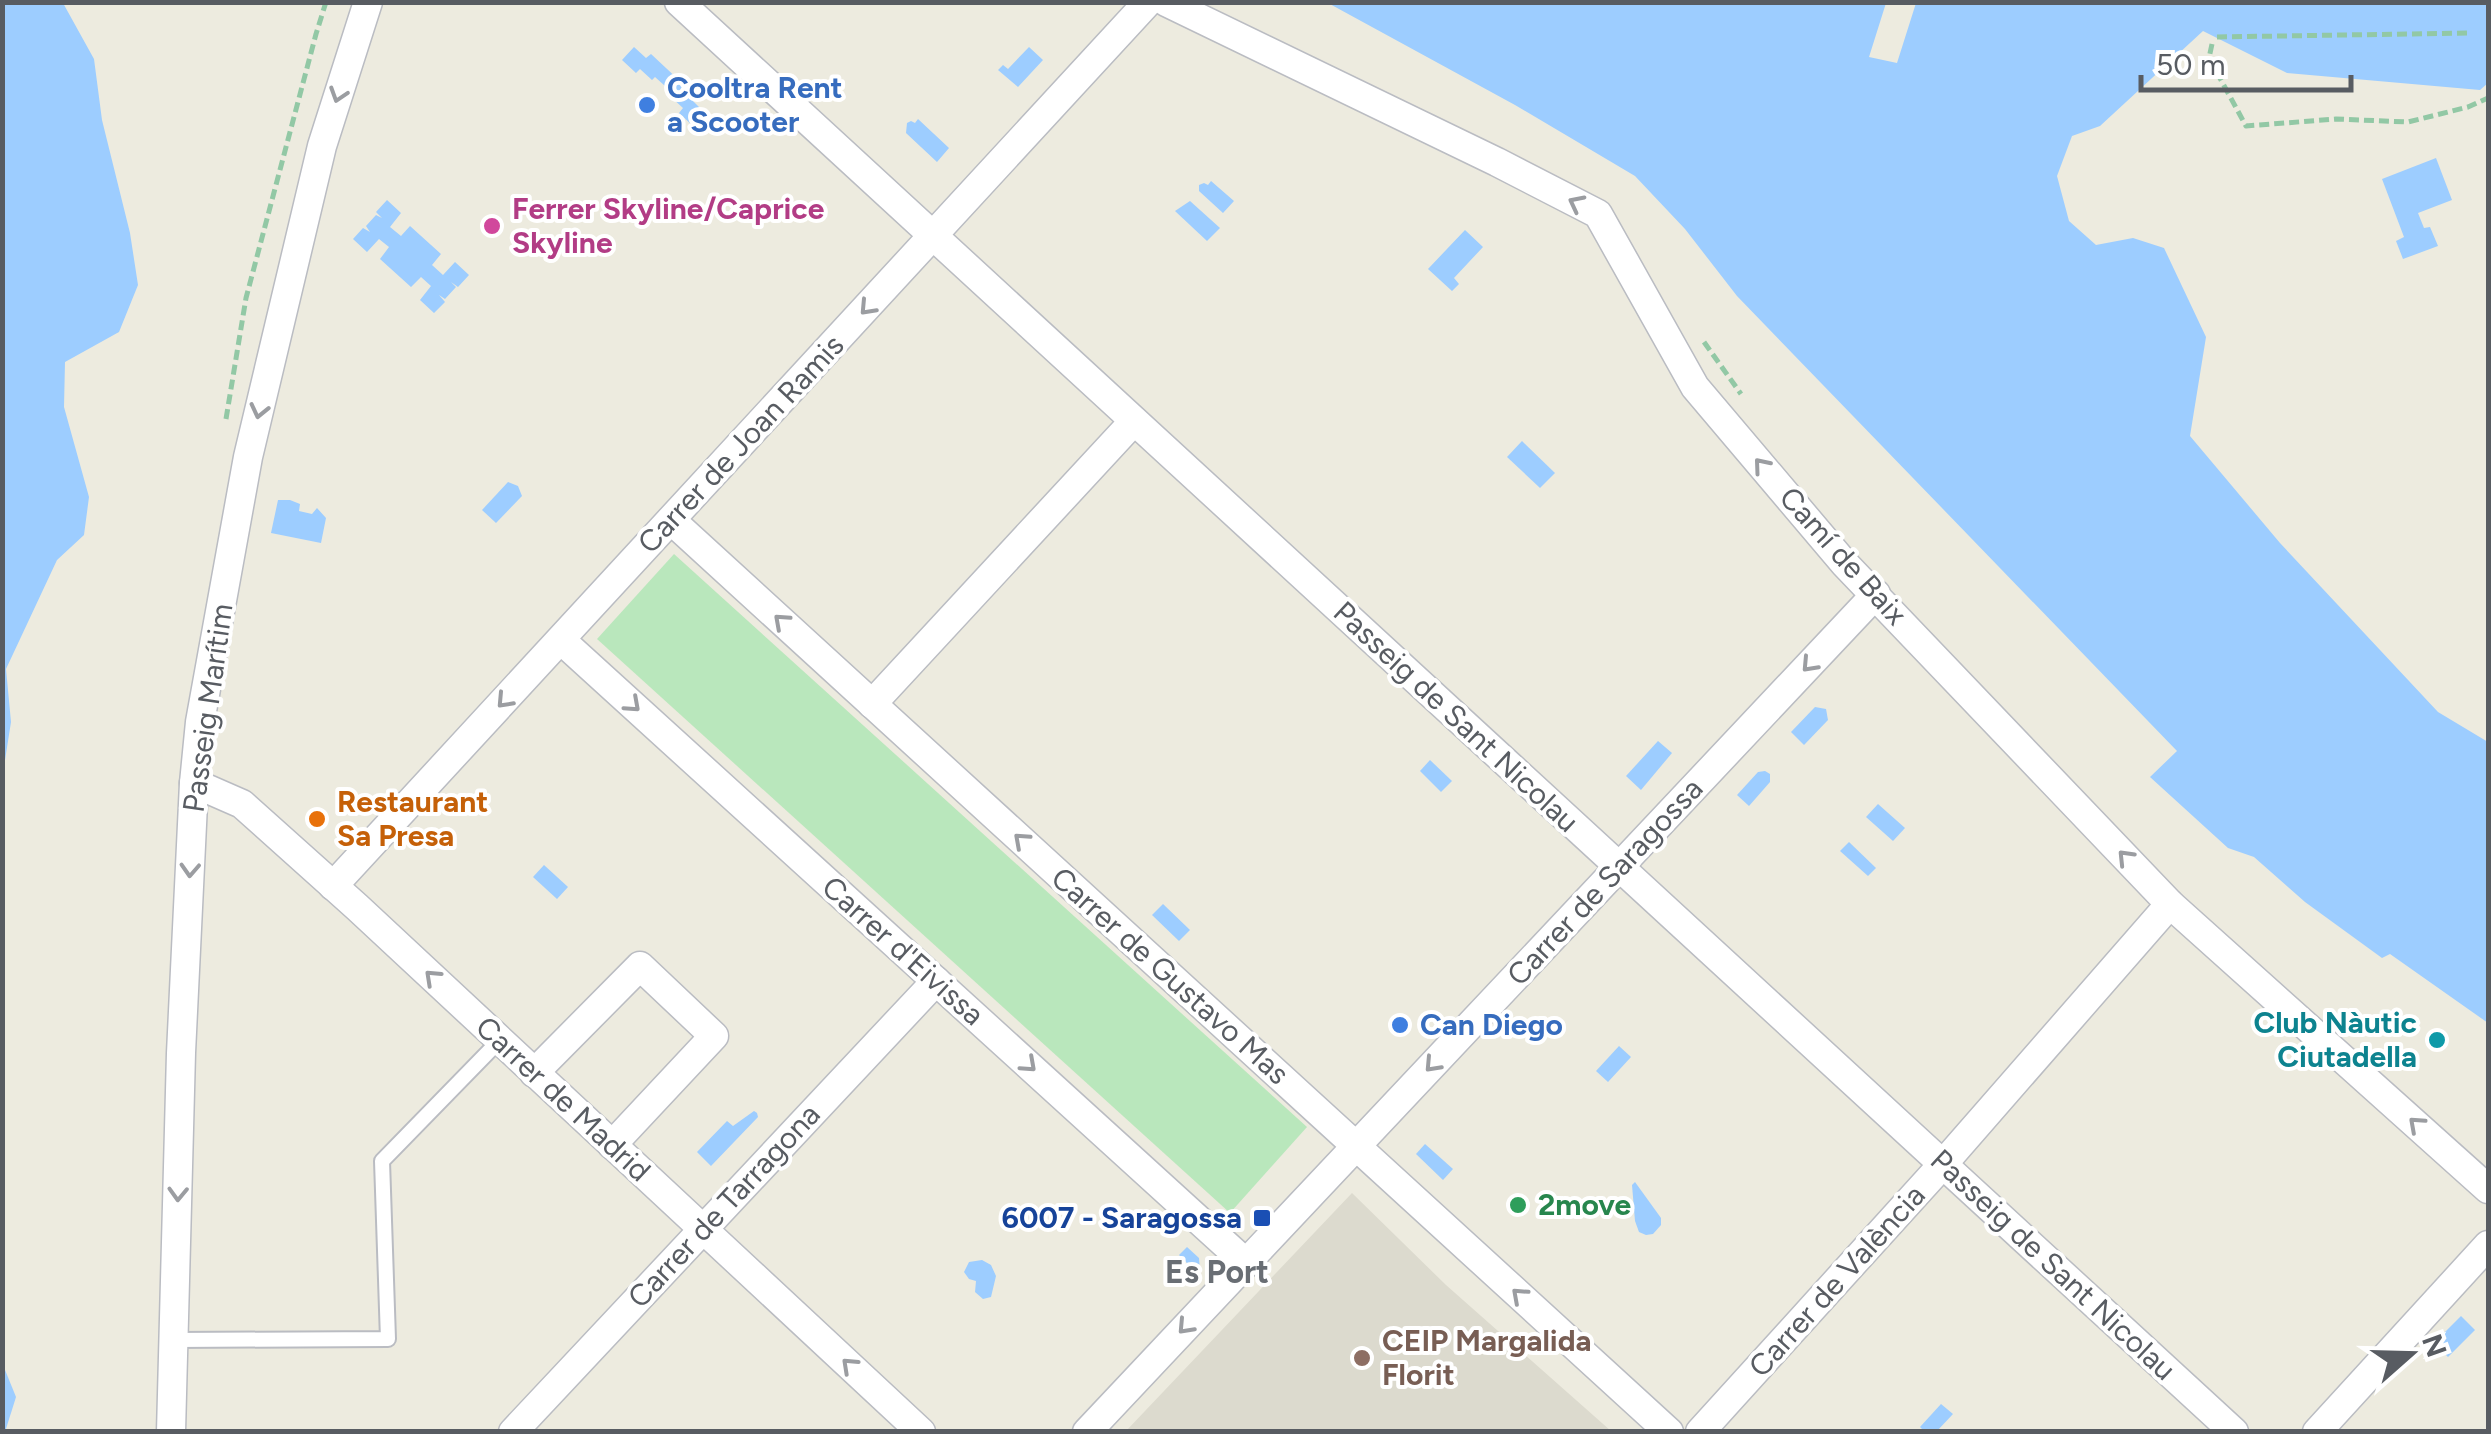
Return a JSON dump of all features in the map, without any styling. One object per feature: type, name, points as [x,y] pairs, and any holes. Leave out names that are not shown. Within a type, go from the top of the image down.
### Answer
[{"type":"street","name":"Passeig Marítim","points":[[171,1432],[182,1053],[200,722],[248,457],[322,146],[368,2]]},
{"type":"street","name":"Passeig de Sant Nicolau","points":[[679,2],[2234,1432]]},
{"type":"street","name":"Carrer de Joan Ramis","points":[[334,886],[1148,2]]},
{"type":"street","name":"Camí de Baix","points":[[1166,2],[1598,214],[1694,386],[1844,563],[2170,904],[2488,1189]]},
{"type":"street","points":[[872,704],[1134,421]]},
{"type":"street","name":"Carrer de Gustavo Mas","points":[[671,520],[1669,1432]]},
{"type":"street","name":"Carrer de Saragossa","points":[[1087,1432],[1876,594]]},
{"type":"street","name":"Carrer d'Eivissa","points":[[560,640],[1246,1263]]},
{"type":"street","name":"Carrer de Madrid","points":[[194,783],[242,804],[334,886],[921,1432]]},
{"type":"street","name":"Carrer de València","points":[[1700,1432],[1943,1164],[2170,904]]},
{"type":"street","points":[[534,1074],[640,966],[714,1036],[612,1145]]},
{"type":"street","name":"Carrer de Tarragona","points":[[512,1432],[936,981]]},
{"type":"street","points":[[2317,1432],[2488,1245]]},
{"type":"lane","points":[[174,1340],[388,1338],[382,1162],[499,1041]]},
{"type":"path","points":[[2471,33],[2215,41],[2209,58],[2246,126],[2336,119],[2408,122],[2488,98]]},
{"type":"shaded area","name":"CEIP Margalida Florit","points":[[1352,1193],[1446,1285],[1611,1431],[1126,1431]]},
{"type":"green space","points":[[674,554],[1307,1127],[1230,1213],[597,639]]},
{"type":"water","points":[[3,2],[63,3],[94,59],[102,120],[130,233],[138,285],[119,332],[65,362],[64,407],[89,497],[84,535],[57,560],[6,669],[11,722],[3,773]]},
{"type":"water","points":[[1328,3],[1886,3],[1869,57],[1897,63],[1916,3],[2488,3],[2488,83],[2480,90],[2287,73],[2203,31],[2100,126],[2072,136],[2057,176],[2069,221],[2096,245],[2133,238],[2164,248],[2206,337],[2190,436],[2280,543],[2438,712],[2488,742],[2488,1023],[2390,954],[2382,958],[2305,902],[2254,857],[2228,848],[2150,777],[2177,751],[1737,296],[1685,229],[1635,176]]},
{"type":"water","points":[[634,47],[646,58],[651,54],[697,97],[693,101],[705,113],[693,126],[679,113],[683,108],[671,97],[674,94],[655,77],[652,80],[640,69],[636,73],[622,60]]},
{"type":"water","points":[[1029,47],[1043,60],[1018,87],[998,70],[1003,65],[1008,69]]},
{"type":"water","points":[[918,119],[949,148],[937,162],[906,133],[907,123]]},
{"type":"water","points":[[2436,158],[2452,200],[2418,213],[2424,228],[2430,227],[2438,246],[2403,259],[2396,241],[2404,237],[2382,179]]},
{"type":"water","points":[[1211,181],[1234,201],[1223,213],[1199,191],[1199,185]]},
{"type":"water","points":[[387,200],[401,213],[390,227],[401,236],[410,226],[441,254],[432,265],[443,275],[455,262],[469,275],[458,287],[451,282],[456,287],[445,299],[439,295],[445,302],[434,313],[420,300],[431,286],[421,277],[411,287],[380,259],[389,247],[379,239],[367,252],[353,239],[363,228],[370,232],[366,226],[376,215],[382,218],[376,212]]},
{"type":"water","points":[[1190,201],[1220,228],[1207,241],[1175,211]]},
{"type":"water","points":[[1465,230],[1483,247],[1454,278],[1459,284],[1452,291],[1428,269]]},
{"type":"water","points":[[1522,441],[1555,473],[1540,488],[1507,457]]},
{"type":"water","points":[[508,482],[518,486],[522,496],[496,523],[482,510]]},
{"type":"water","points":[[278,500],[300,504],[299,511],[312,514],[317,508],[326,518],[321,543],[271,533]]},
{"type":"water","points":[[1815,707],[1826,709],[1828,720],[1804,745],[1791,732]]},
{"type":"water","points":[[1658,741],[1672,753],[1641,790],[1626,776]]},
{"type":"water","points":[[1430,760],[1452,781],[1441,792],[1420,771]]},
{"type":"water","points":[[1758,772],[1770,774],[1770,782],[1749,806],[1737,795]]},
{"type":"water","points":[[1878,804],[1905,828],[1893,841],[1866,817]]},
{"type":"water","points":[[1849,842],[1876,868],[1868,876],[1840,851]]},
{"type":"water","points":[[544,865],[568,887],[557,899],[533,877]]},
{"type":"water","points":[[1163,904],[1190,930],[1179,941],[1152,915]]},
{"type":"water","points":[[1619,1046],[1631,1057],[1608,1082],[1596,1071]]},
{"type":"water","points":[[754,1111],[758,1117],[711,1166],[697,1152],[727,1121],[733,1126]]},
{"type":"water","points":[[1425,1144],[1453,1169],[1443,1180],[1416,1154]]},
{"type":"water","points":[[1635,1182],[1661,1218],[1661,1225],[1653,1234],[1639,1232],[1635,1221]]},
{"type":"water","points":[[1187,1247],[1199,1258],[1200,1270],[1186,1284],[1177,1276],[1188,1264],[1179,1255]]},
{"type":"water","points":[[982,1260],[991,1265],[996,1276],[991,1297],[983,1299],[975,1292],[976,1281],[964,1272],[969,1262]]},
{"type":"water","points":[[2461,1316],[2475,1330],[2448,1357],[2434,1343]]},
{"type":"water","points":[[3,1365],[16,1397],[5,1432],[2,1431]]},
{"type":"water","points":[[1941,1404],[1953,1414],[1937,1431],[1924,1431],[1920,1427]]},
{"type":"place","name":"Cooltra Rent a Scooter","points":[[647,105]]},
{"type":"place","name":"Ferrer Skyline/Caprice Skyline","points":[[492,226]]},
{"type":"place","name":"Restaurant Sa Presa","points":[[317,819]]},
{"type":"place","name":"Can Diego","points":[[1400,1025]]},
{"type":"place","name":"Club Nàutic Ciutadella","points":[[2437,1040]]},
{"type":"place","name":"2move","points":[[1518,1205]]},
{"type":"place","name":"6007 - Saragossa","points":[[1262,1218]]},
{"type":"place","name":"CEIP Margalida Florit","points":[[1362,1358]]},
{"type":"district","name":"Es Port","points":[[1217,1272]]}]
